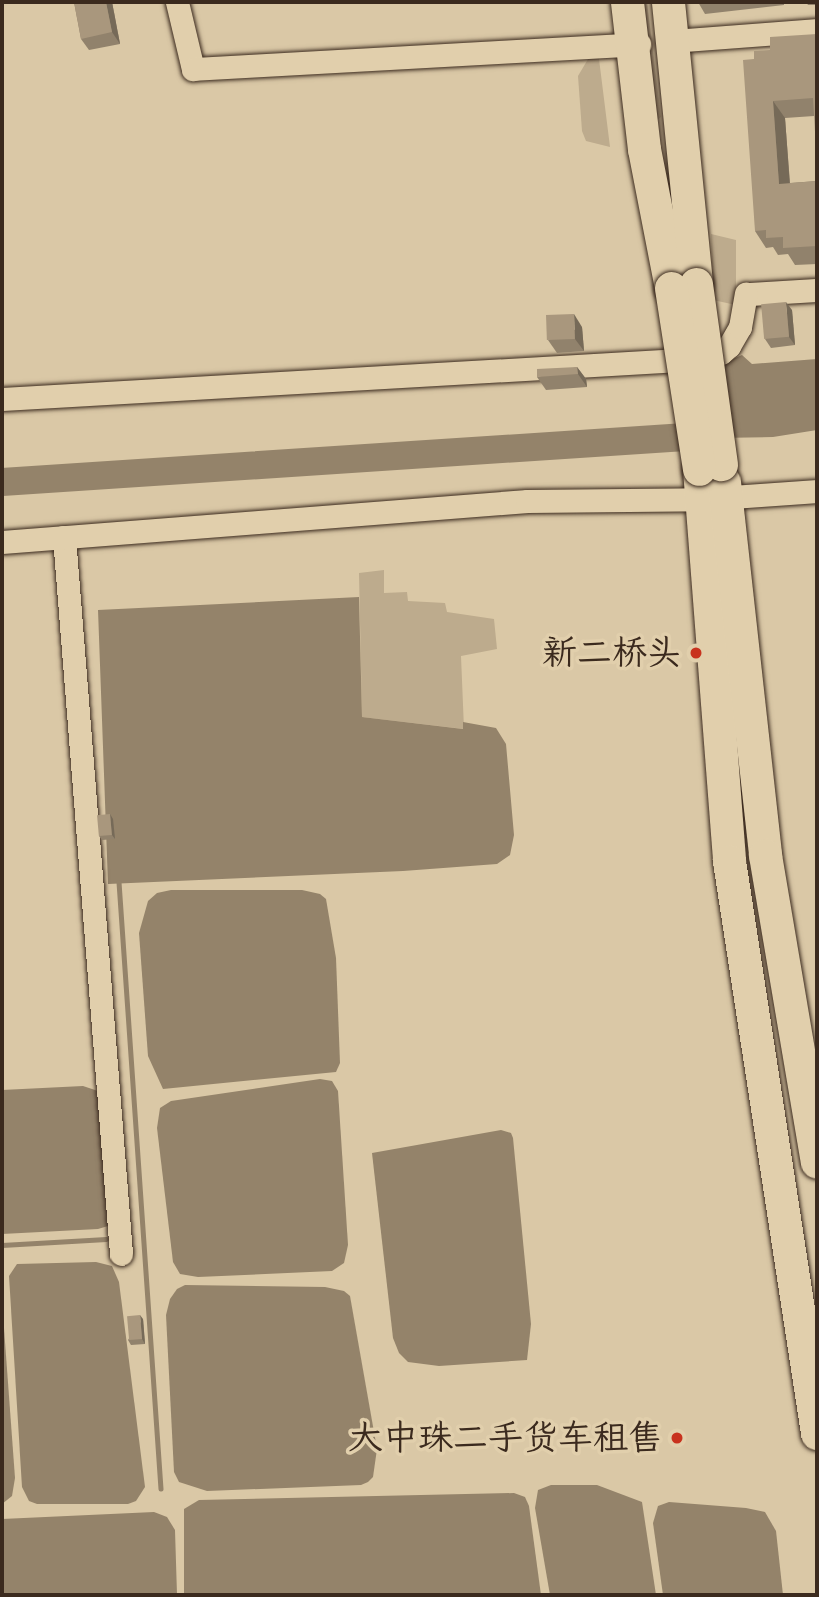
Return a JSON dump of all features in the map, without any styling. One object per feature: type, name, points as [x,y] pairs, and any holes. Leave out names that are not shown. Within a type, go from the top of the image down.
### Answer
[{"type":"highway","points":[[627,2],[644,149],[684,286]]},
{"type":"highway","points":[[668,2],[684,286],[765,855],[817,1162]]},
{"type":"highway","points":[[712,482],[729,861],[817,1433]]},
{"type":"street","points":[[177,2],[192,69],[639,44]]},
{"type":"street","points":[[672,41],[817,30]]},
{"type":"street","points":[[2,399],[697,359],[721,353],[729,346],[740,327],[748,294],[817,290]]},
{"type":"street","points":[[2,542],[527,501],[712,482],[817,491]]},
{"type":"street","points":[[64,537],[121,1254]]},
{"type":"shaded area","points":[[635,2],[647,2],[661,117],[656,121]]},
{"type":"shaded area","points":[[594,49],[599,59],[610,147],[586,141],[582,131],[578,76]]},
{"type":"shaded area","points":[[711,234],[736,240],[736,305],[713,300]]},
{"type":"shaded area","points":[[742,355],[752,364],[817,359],[817,430],[773,437],[716,438],[706,371]]},
{"type":"shaded area","points":[[384,570],[384,593],[407,592],[408,601],[445,603],[447,612],[494,619],[497,649],[461,656],[464,729],[362,717],[359,573]]},
{"type":"shaded area","points":[[359,597],[362,717],[463,729],[463,722],[496,728],[506,744],[514,835],[510,855],[497,864],[403,871],[108,884],[98,610]]},
{"type":"shaded area","points":[[171,890],[302,890],[320,894],[326,899],[336,958],[340,1063],[336,1072],[163,1089],[148,1056],[139,933],[148,901],[157,893]]},
{"type":"shaded area","points":[[320,1079],[332,1081],[338,1091],[348,1245],[344,1263],[332,1271],[198,1277],[180,1274],[173,1262],[157,1128],[160,1108],[171,1101]]},
{"type":"shaded area","points":[[83,1086],[98,1091],[108,1226],[98,1229],[2,1234],[2,1090]]},
{"type":"shaded area","points":[[501,1130],[511,1133],[513,1138],[531,1324],[527,1360],[439,1366],[408,1362],[399,1353],[393,1338],[372,1153]]},
{"type":"shaded area","points":[[96,1262],[112,1266],[119,1282],[145,1487],[136,1501],[128,1504],[37,1504],[29,1501],[22,1487],[9,1276],[17,1264]]},
{"type":"shaded area","points":[[185,1285],[325,1287],[344,1291],[350,1296],[377,1449],[373,1477],[368,1482],[361,1485],[207,1491],[179,1482],[174,1472],[166,1315],[170,1299],[177,1289]]},
{"type":"shaded area","points":[[2,1301],[15,1478],[12,1496],[2,1504]]},
{"type":"shaded area","points":[[551,1485],[597,1485],[642,1502],[656,1595],[550,1595],[535,1508],[538,1490]]},
{"type":"shaded area","points":[[514,1493],[525,1497],[529,1506],[541,1595],[184,1595],[184,1509],[199,1500]]},
{"type":"shaded area","points":[[669,1502],[765,1512],[776,1531],[783,1595],[663,1595],[653,1523],[658,1506]]},
{"type":"shaded area","points":[[154,1512],[167,1517],[175,1530],[177,1595],[2,1595],[2,1519]]},
{"type":"building","points":[[74,2],[106,2],[112,32],[81,39]]},
{"type":"building","points":[[817,34],[817,166],[813,98],[773,101],[779,184],[817,181],[817,246],[783,248],[783,237],[766,238],[766,230],[755,231],[743,60],[754,59],[754,51],[770,50],[770,37]]},
{"type":"building","points":[[786,302],[789,337],[764,339],[761,304]]},
{"type":"building","points":[[574,314],[575,339],[547,340],[546,315]]},
{"type":"building","points":[[577,367],[578,374],[537,377],[537,369]]},
{"type":"building","points":[[110,814],[112,835],[99,836],[97,815]]},
{"type":"building","points":[[140,1315],[142,1339],[129,1340],[127,1316]]},
{"type":"waterway","points":[[2,482],[715,435]]},
{"type":"waterway","points":[[119,882],[161,1489]]},
{"type":"waterway","points":[[2,1245],[106,1239]]},
{"type":"place","name":"新二桥头","points":[[696,653]]},
{"type":"place","name":"大中珠二手货车租售","points":[[677,1438]]}]
